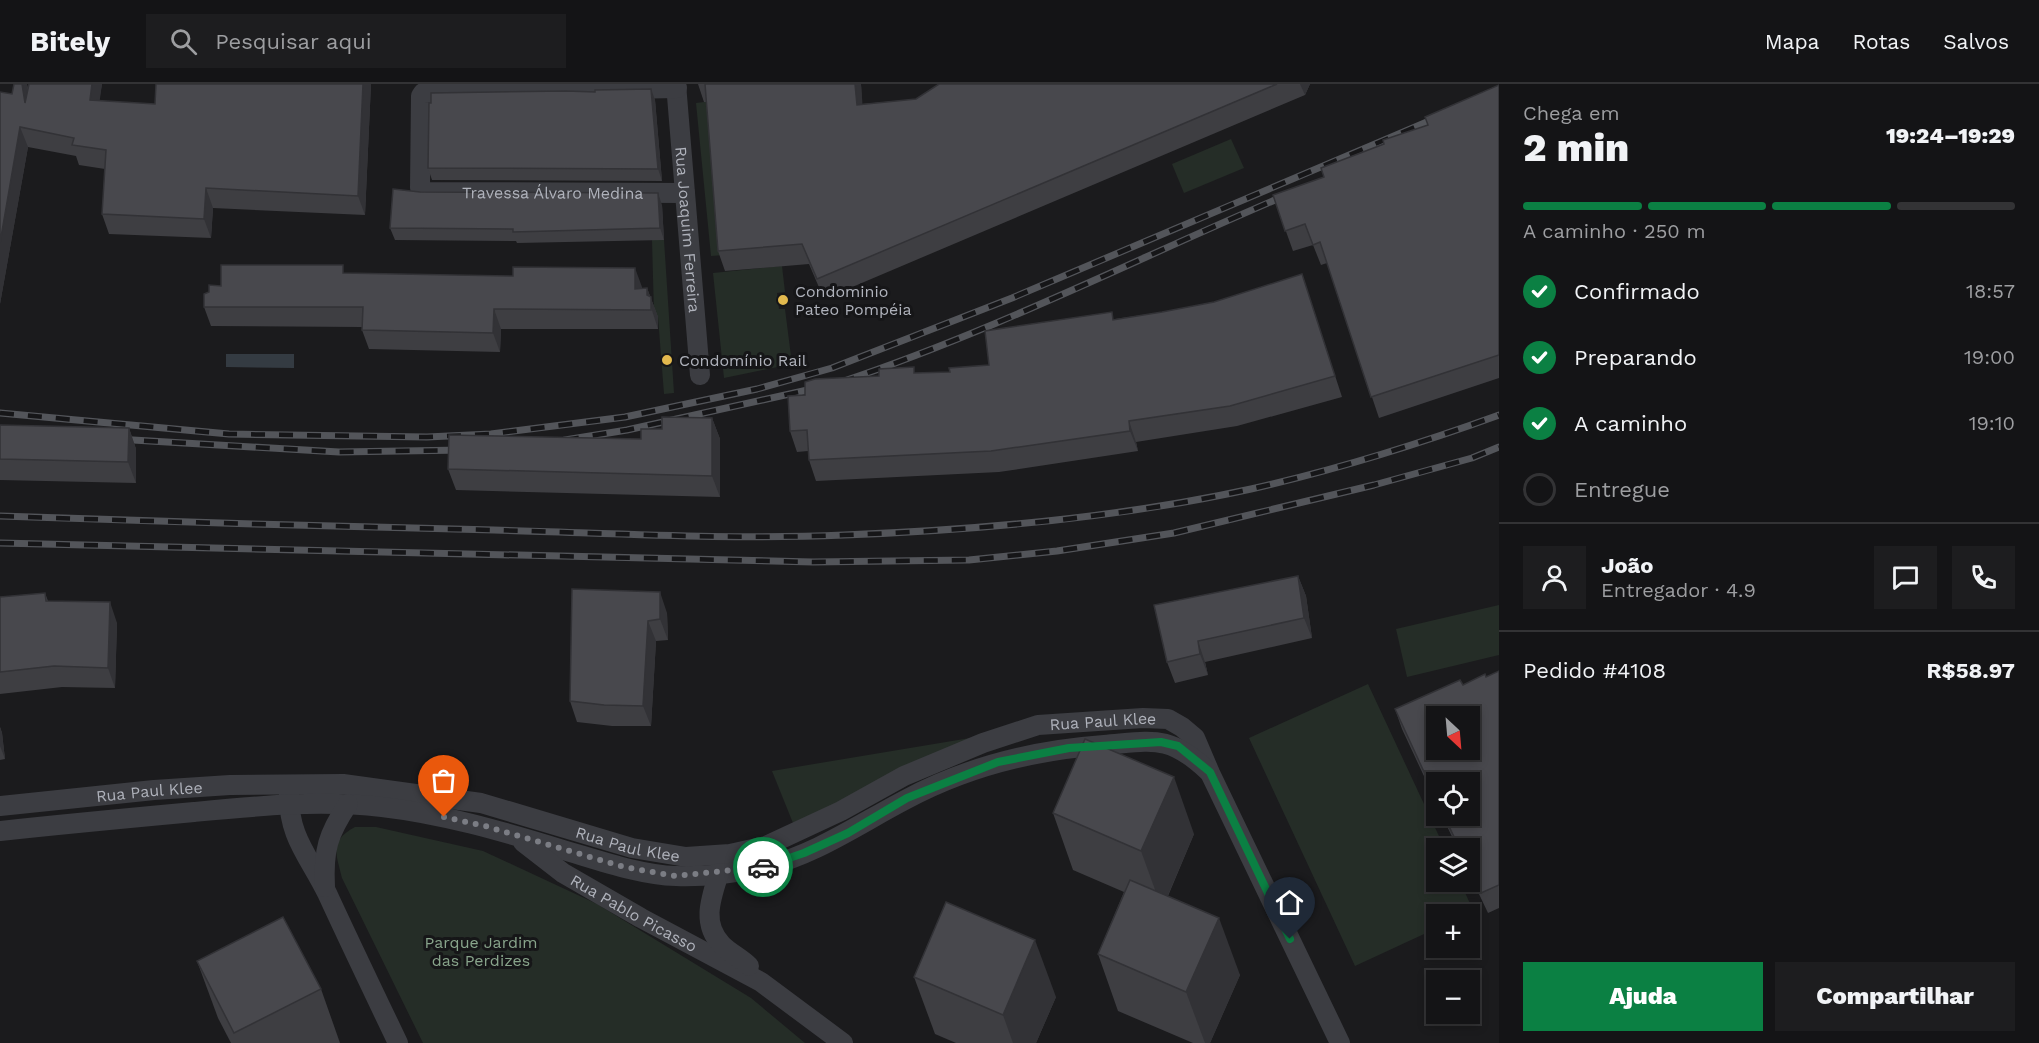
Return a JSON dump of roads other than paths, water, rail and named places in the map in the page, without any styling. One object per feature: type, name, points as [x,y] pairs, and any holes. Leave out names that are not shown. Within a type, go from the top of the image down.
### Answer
[{"type":"street","name":"Travessa Álvaro Medina","points":[[676,86],[423,93],[421,96],[421,191],[685,192]]},
{"type":"street","name":"Rua Joaquim Ferreira","points":[[676,86],[700,375]]},
{"type":"street","name":"Rua Paul Klee","points":[[0,806],[154,790],[230,785],[343,784],[481,803],[632,848],[686,857],[730,854],[766,846],[841,811],[904,776],[983,743],[1038,726],[1143,718],[1168,719],[1195,738],[1210,772]]},
{"type":"street","name":"Rua Paul Klee","points":[[0,831],[289,804],[348,804],[426,814],[485,826],[624,867],[675,876],[764,867],[804,853],[848,833],[907,798],[998,762],[1069,748],[1161,742],[1178,746],[1210,772]]},
{"type":"street","points":[[1210,772],[1340,1043]]},
{"type":"street","points":[[289,784],[289,815],[296,837],[325,890],[398,1043]]},
{"type":"street","points":[[325,890],[324,856],[335,823],[348,804]]},
{"type":"street","name":"Rua Pablo Picasso","points":[[514,835],[563,873],[641,918],[761,982],[843,1043]]},
{"type":"street","name":"Rua Pablo Picasso","points":[[719,873],[708,909],[711,928],[723,945],[752,968],[761,982]]},
{"type":"railway","points":[[0,413],[229,434],[427,437],[491,434],[625,417],[757,389],[832,368],[1012,298],[1441,116]]},
{"type":"railway","points":[[841,382],[1011,317],[1289,194]]},
{"type":"railway","points":[[565,440],[627,430],[821,387]]},
{"type":"railway","points":[[0,516],[713,536],[800,536],[946,530],[1100,515],[1251,489],[1376,456],[1499,415]]},
{"type":"railway","points":[[116,439],[339,452],[464,450]]},
{"type":"railway","points":[[0,543],[813,562],[969,560],[1057,551],[1174,533],[1374,485],[1472,458],[1499,447]]},
{"type":"place","name":"Condominio Pateo Pompéia","points":[[783,300]]},
{"type":"place","name":"Condomínio Rail","points":[[667,360]]},
{"type":"park label","name":"Parque Jardim das Perdizes","points":[[481,951]]}]
